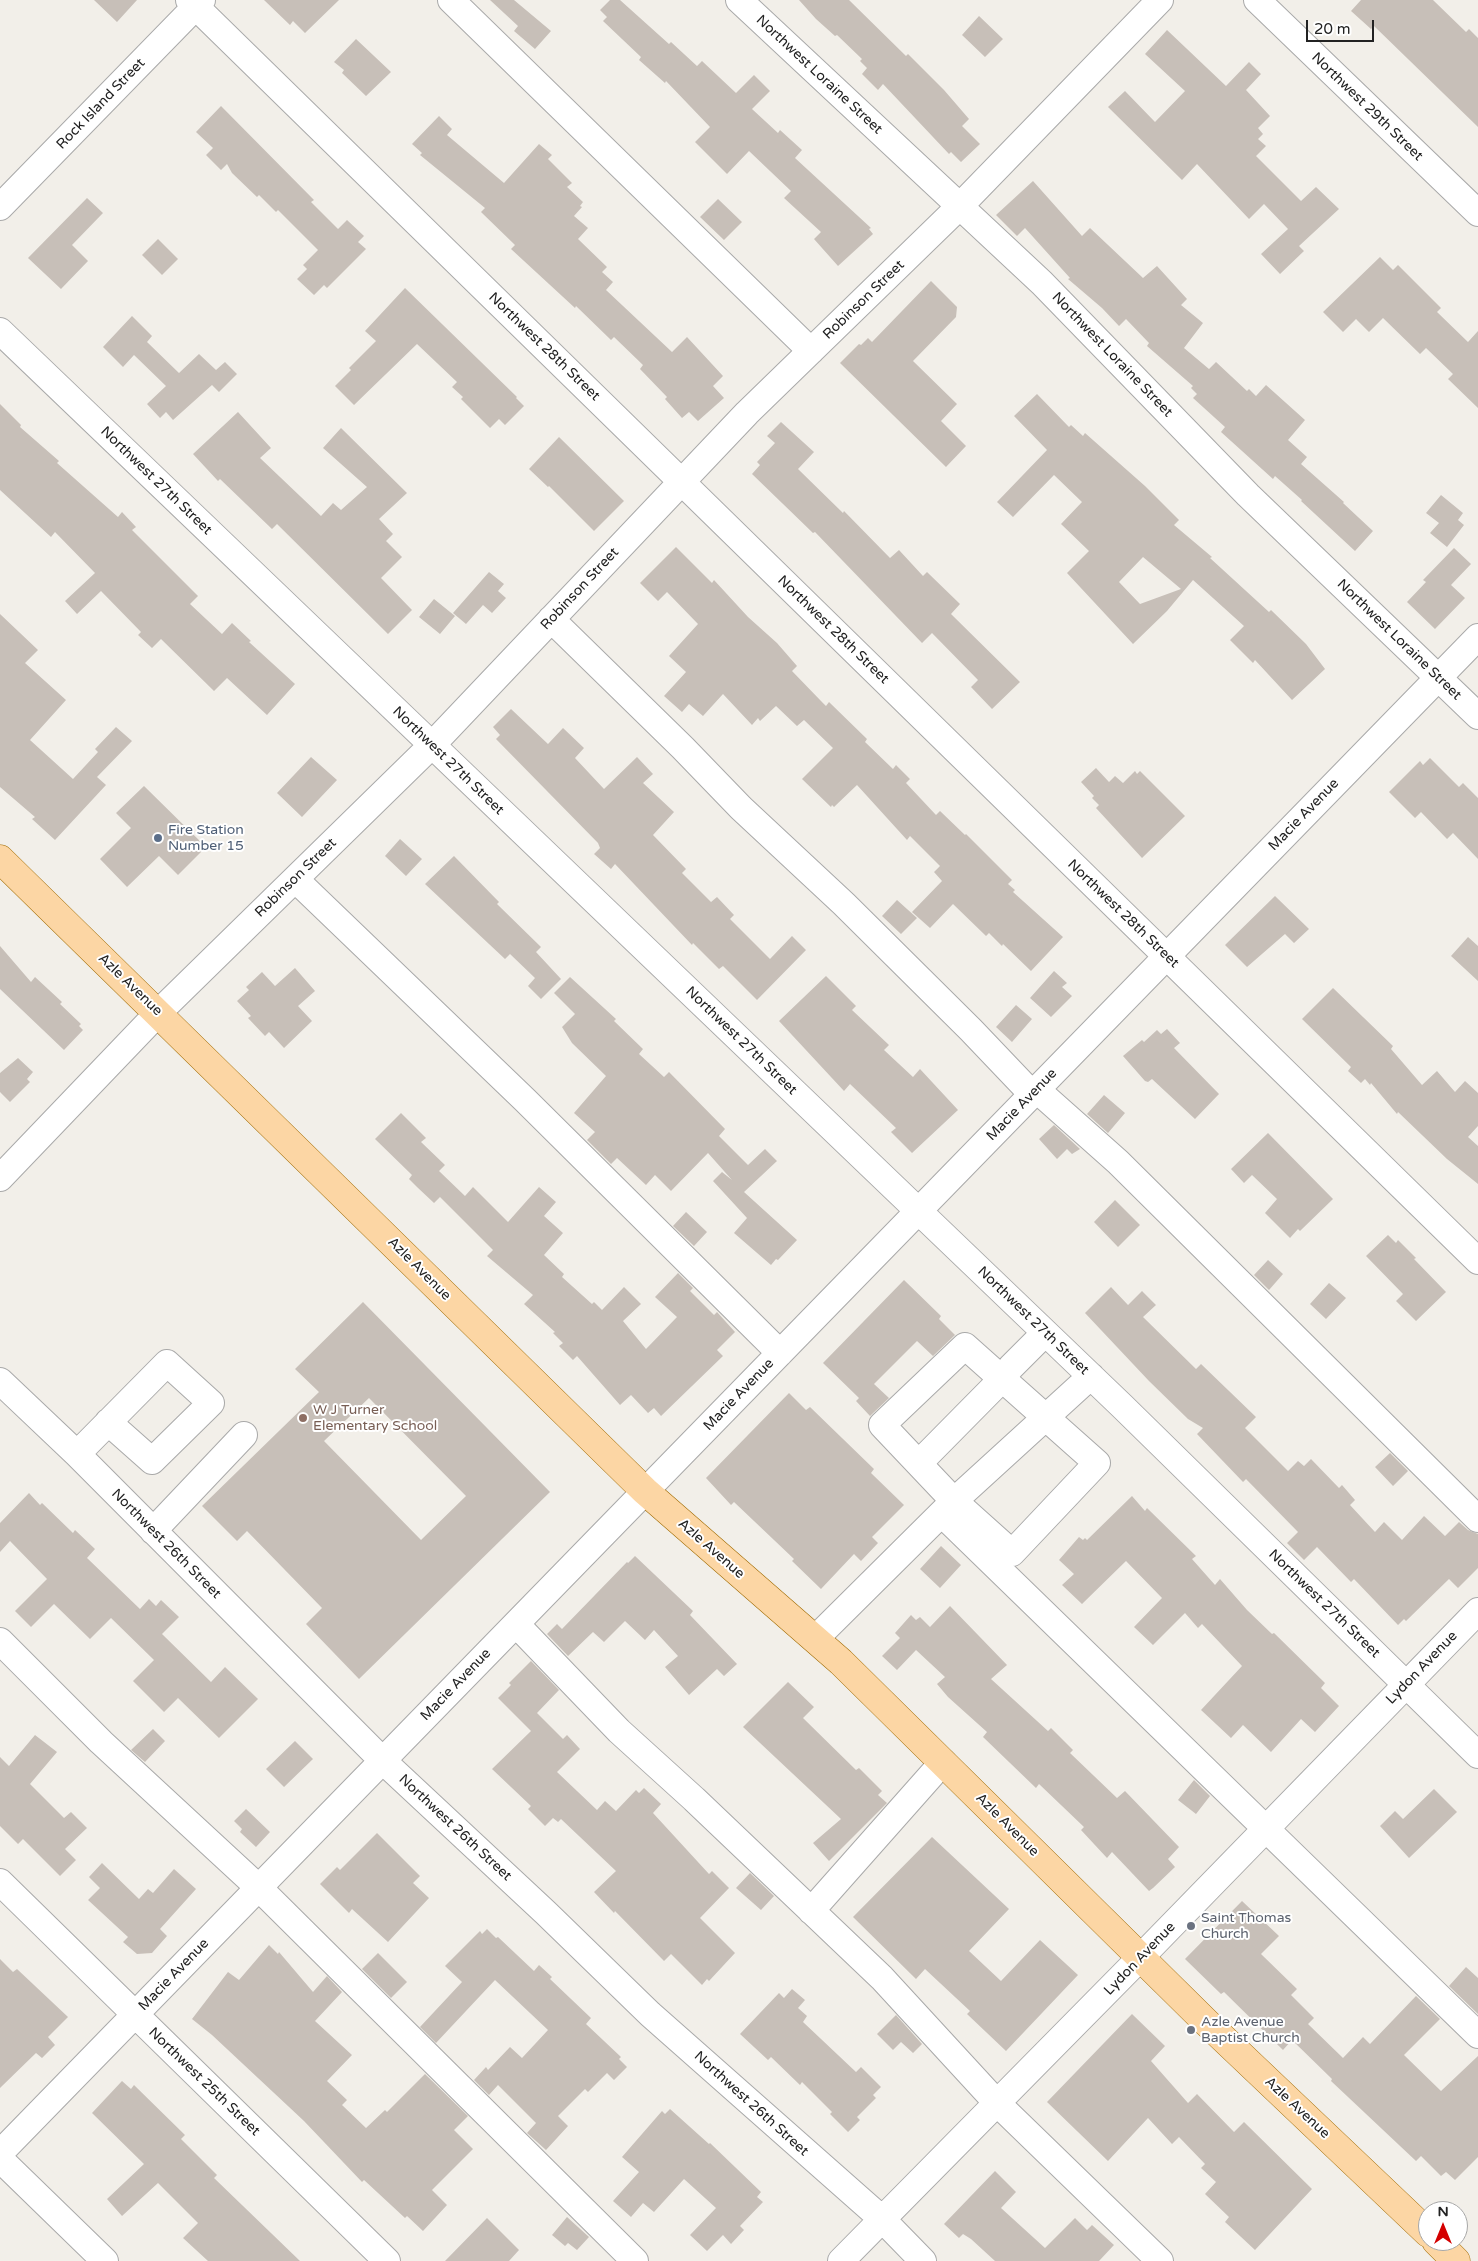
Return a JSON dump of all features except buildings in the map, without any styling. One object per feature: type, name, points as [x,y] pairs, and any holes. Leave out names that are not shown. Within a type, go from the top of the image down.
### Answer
[{"type":"main road","name":"Azle Avenue","points":[[0,859],[645,1492],[841,1662],[1141,1957],[1418,2223]]},
{"type":"main road","points":[[1446,2251],[1456,2261]]},
{"type":"street","points":[[451,0],[811,351]]},
{"type":"street","name":"Northwest Loraine Street","points":[[739,0],[1042,283],[1248,495],[1478,716]]},
{"type":"street","name":"Robinson Street","points":[[0,1178],[158,1013],[432,745],[747,413],[960,206],[1160,0]]},
{"type":"street","name":"Northwest 29th Street","points":[[1256,0],[1478,213]]},
{"type":"street","name":"Rock Island Street","points":[[0,207],[196,2]]},
{"type":"street","name":"Northwest 28th Street","points":[[196,2],[681,482],[1478,1261]]},
{"type":"street","name":"Northwest 27th Street","points":[[0,331],[1091,1376],[1478,1755]]},
{"type":"street","points":[[551,619],[683,748],[741,808],[844,904],[1035,1092],[1118,1162],[1478,1519]]},
{"type":"street","name":"Macie Avenue","points":[[0,2153],[1478,637]]},
{"type":"street","points":[[295,879],[525,1100],[780,1353]]},
{"type":"street","points":[[918,1464],[1045,1333]]},
{"type":"street","points":[[948,1508],[1012,1553],[1097,1463],[965,1346],[882,1425],[918,1464],[948,1508],[1266,1829],[1478,2035]]},
{"type":"street","points":[[815,1639],[948,1508],[1047,1419],[1091,1376]]},
{"type":"street","name":"Northwest 26th Street","points":[[0,1381],[77,1454],[383,1760],[650,2014],[882,2219],[923,2261]]},
{"type":"street","points":[[77,1454],[108,1422]]},
{"type":"street","points":[[153,1531],[244,1435]]},
{"type":"street","name":"Lydon Avenue","points":[[841,2261],[1478,1611]]},
{"type":"street","points":[[516,1624],[619,1731],[694,1799],[882,1978],[997,2103],[1160,2261]]},
{"type":"street","points":[[0,1641],[101,1742],[259,1888],[635,2261]]},
{"type":"street","points":[[811,1911],[943,1762]]},
{"type":"street","name":"Northwest 25th Street","points":[[0,1882],[387,2261]]},
{"type":"street","points":[[0,2159],[105,2261]]},
{"type":"place","name":"Fire Station Number 15","points":[[158,838]]},
{"type":"place","name":"W J Turner Elementary School","points":[[303,1418]]},
{"type":"place","name":"Saint Thomas Church","points":[[1191,1926]]},
{"type":"place","name":"Azle Avenue Baptist Church","points":[[1191,2030]]}]
